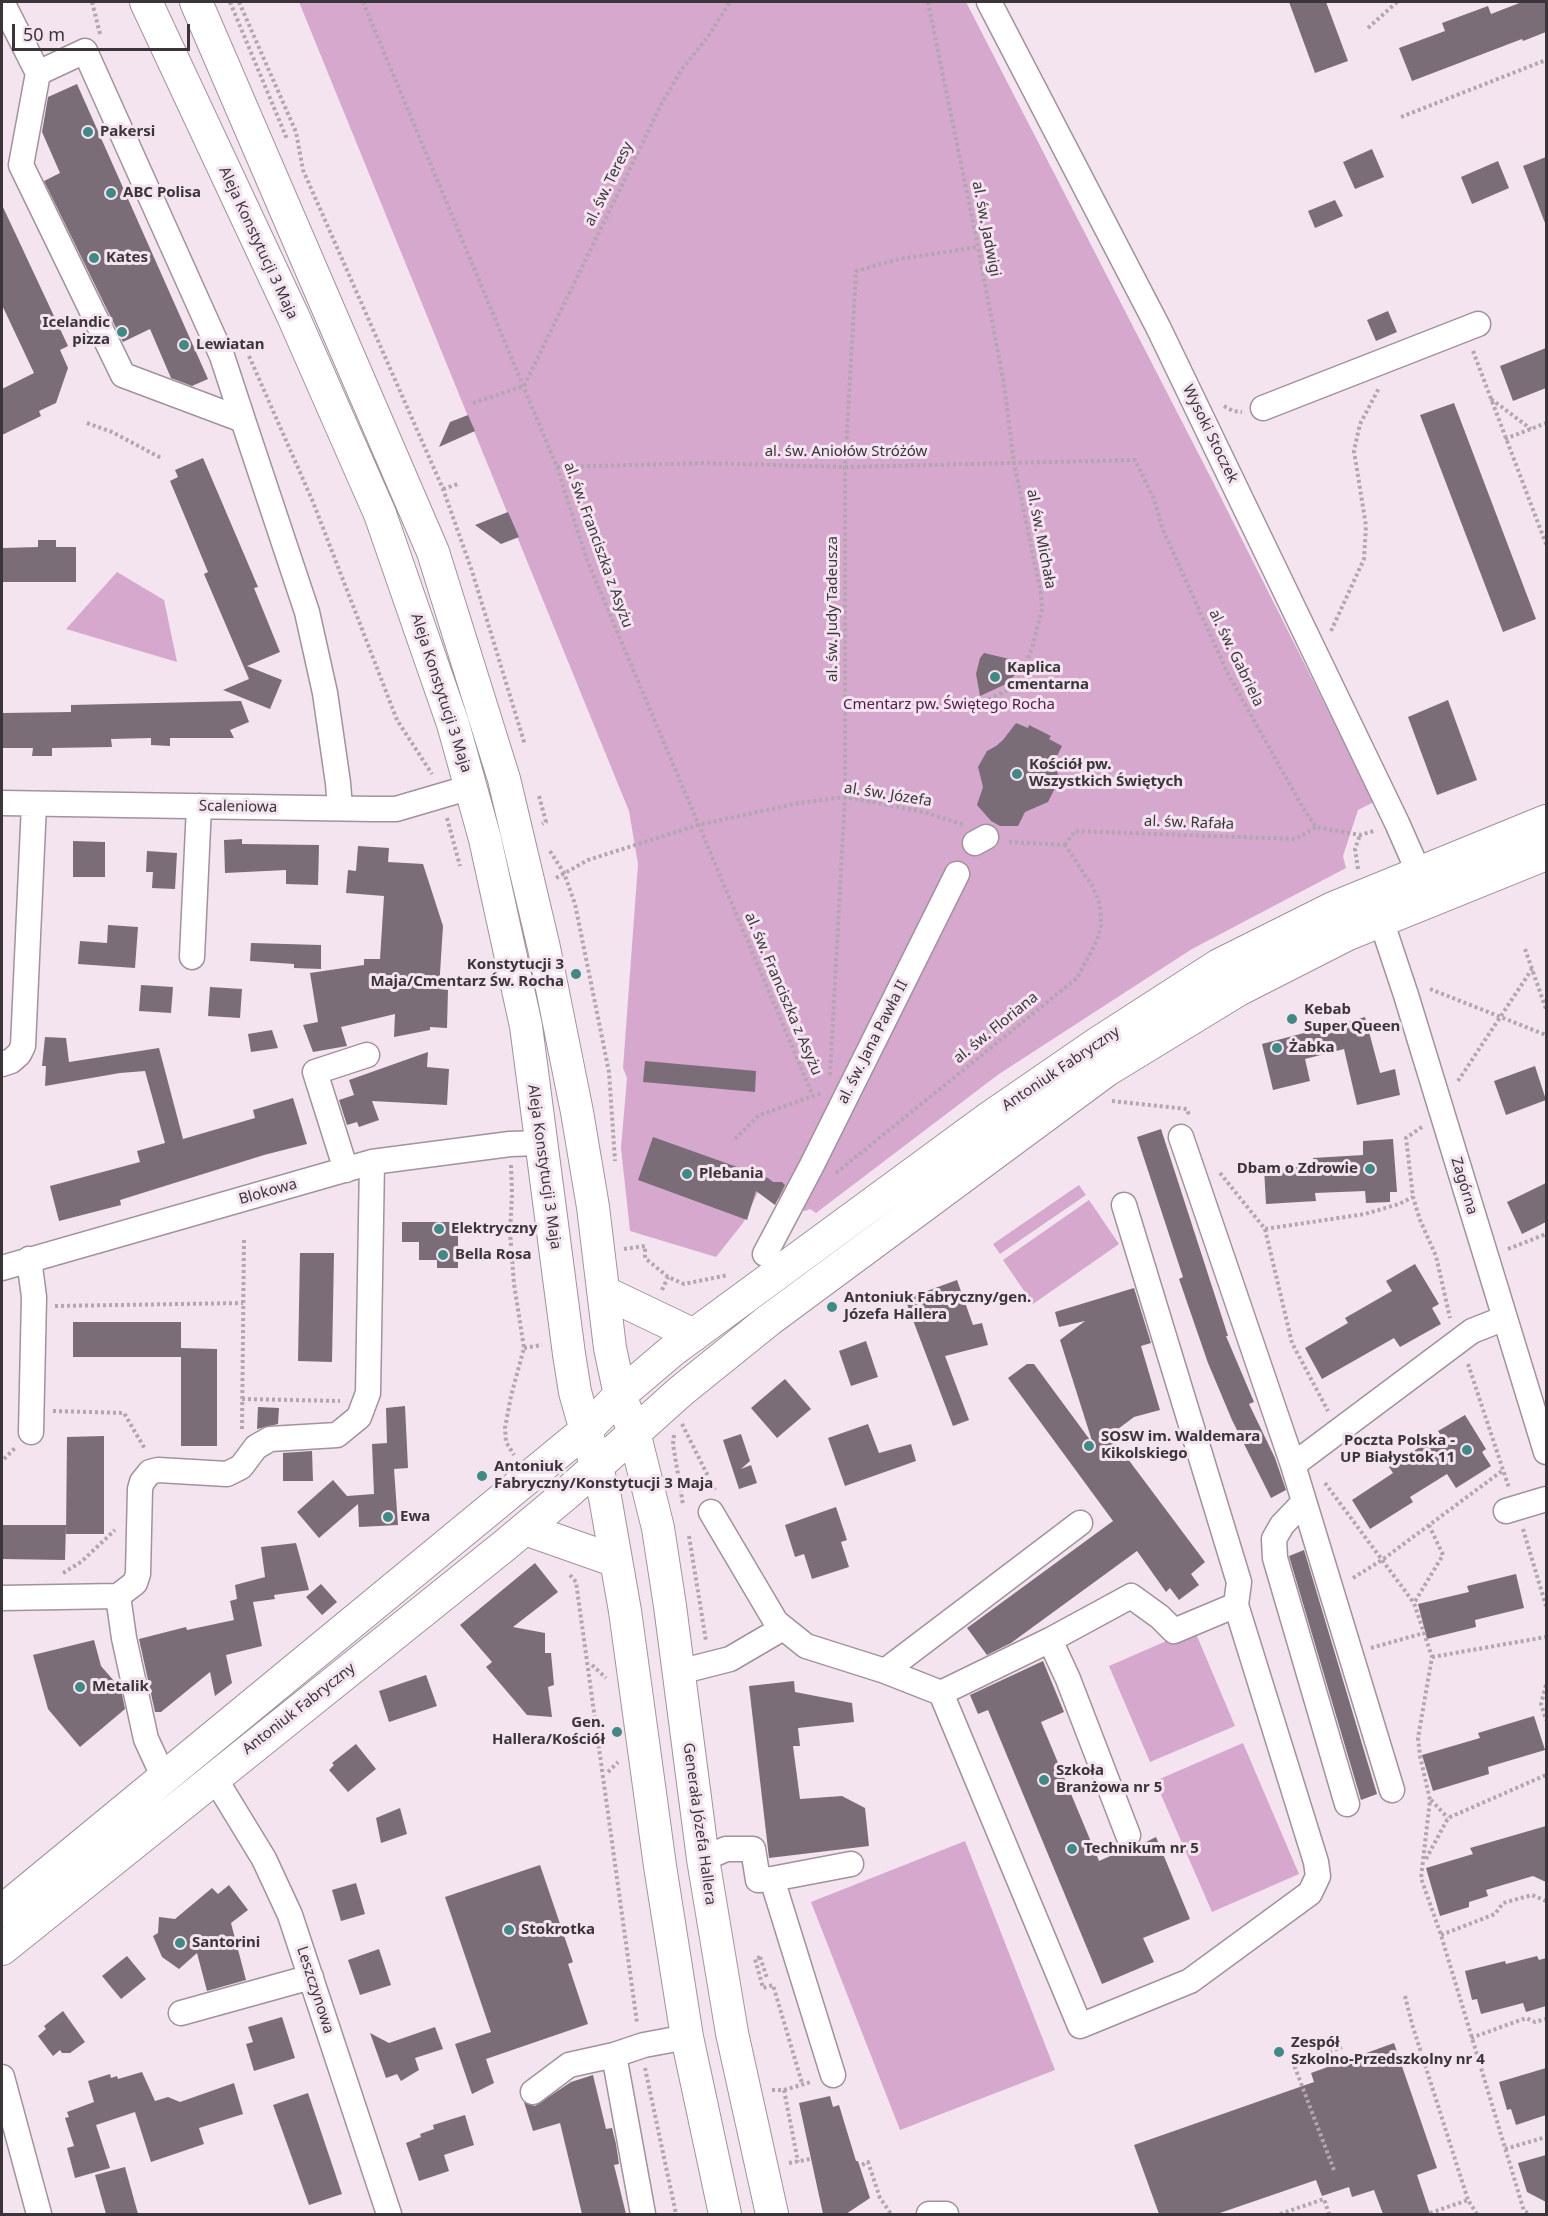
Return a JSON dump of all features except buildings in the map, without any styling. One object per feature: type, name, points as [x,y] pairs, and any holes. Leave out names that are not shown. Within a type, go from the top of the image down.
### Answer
[{"type":"main road","name":"Aleja Konstytucji 3 Maja","points":[[146,2],[293,316],[380,514],[453,724],[485,839],[526,1026],[525,1143],[575,1392],[595,1468]]},
{"type":"main road","points":[[196,2],[433,552],[504,779],[542,938],[585,1155],[610,1347],[620,1395]]},
{"type":"main road","name":"Antoniuk Fabryczny","points":[[586,1430],[620,1395],[750,1293],[998,1112],[1098,1043],[1219,965],[1333,908],[1546,821]]},
{"type":"main road","name":"Antoniuk Fabryczny","points":[[2,1949],[514,1537],[634,1432],[769,1320],[1107,1070],[1238,990],[1346,935],[1546,854]]},
{"type":"main road","points":[[604,1292],[694,1335]]},
{"type":"main road","points":[[750,1293],[769,1320]]},
{"type":"main road","name":"Generała Józefa Hallera","points":[[620,1395],[634,1432],[654,1511],[670,1606],[703,1859],[732,2033],[772,2214]]},
{"type":"main road","points":[[2,1911],[586,1430]]},
{"type":"main road","points":[[595,1468],[605,1497],[625,1611],[660,1866],[687,2037],[725,2214]]},
{"type":"main road","points":[[481,1517],[514,1537],[567,1544],[616,1561]]},
{"type":"main road","points":[[625,1611],[670,1606]]},
{"type":"street","points":[[2,2],[38,73],[21,165],[123,375],[243,420]]},
{"type":"street","name":"Wysoki Stoczek","points":[[989,2],[1158,327],[1419,873]]},
{"type":"street","points":[[38,73],[85,51],[222,356],[308,612],[324,693],[340,808]]},
{"type":"street","points":[[1263,408],[1471,326]]},
{"type":"street","name":"Scaleniowa","points":[[2,803],[396,809],[471,787]]},
{"type":"street","points":[[2,1064],[11,1061],[19,1054],[23,1046],[34,804]]},
{"type":"street","points":[[192,957],[200,806]]},
{"type":"street","name":"al. św. Jana Pawła II","points":[[765,1254],[812,1165],[837,1094],[957,874]]},
{"type":"street","name":"Zagórna","points":[[1381,920],[1546,1452]]},
{"type":"street","points":[[346,1170],[315,1072],[367,1055]]},
{"type":"street","points":[[1185,1127],[1189,1161],[1305,1502],[1392,1790]]},
{"type":"street","name":"Blokowa","points":[[2,1268],[372,1162],[525,1143]]},
{"type":"street","points":[[2,1598],[118,1596],[135,1583],[138,1574],[142,1482],[150,1472],[158,1470],[227,1474],[241,1467],[256,1447],[270,1439],[337,1435],[359,1417],[368,1393],[372,1162]]},
{"type":"street","points":[[706,1506],[776,1622],[783,1628],[806,1646],[885,1671],[941,1693],[1080,2026],[1190,1980],[1310,1893],[1318,1876],[1316,1862],[1236,1605],[1239,1582],[1124,1205]]},
{"type":"street","points":[[29,1259],[34,1297],[31,1421]]},
{"type":"street","points":[[1293,1465],[1472,1331],[1505,1318]]},
{"type":"street","points":[[1511,1510],[1546,1499]]},
{"type":"street","points":[[1305,1502],[1282,1525],[1274,1539],[1275,1558],[1347,1804]]},
{"type":"street","points":[[885,1671],[1080,1523]]},
{"type":"street","points":[[118,1596],[124,1638],[146,1739],[164,1778]]},
{"type":"street","points":[[941,1693],[1050,1640],[1131,1596],[1160,1617],[1174,1631],[1236,1605]]},
{"type":"street","points":[[679,1672],[710,1666],[730,1659],[783,1628]]},
{"type":"street","points":[[1050,1640],[1068,1679],[1128,1835]]},
{"type":"street","name":"Leszczynowa","points":[[214,1777],[249,1833],[277,1884],[290,1915],[389,2214]]},
{"type":"street","points":[[703,1859],[726,1849],[753,1849],[758,1880],[772,1880],[851,1864]]},
{"type":"street","points":[[772,1880],[833,2074]]},
{"type":"street","points":[[181,2013],[311,1977]]},
{"type":"street","points":[[533,2092],[569,2065],[687,2037]]},
{"type":"street","points":[[614,2055],[642,2214]]},
{"type":"street","points":[[2,2077],[39,2214]]},
{"type":"street","points":[[929,2214],[946,2214]]},
{"type":"path","points":[[92,2],[101,39]]},
{"type":"path","points":[[239,2],[296,132],[303,170],[443,489],[472,571],[528,756]]},
{"type":"path","name":"al. św. Franciszka z Asyżu","points":[[363,2],[557,467],[587,560],[813,1096]]},
{"type":"path","name":"al. św. Teresy","points":[[524,386],[662,103],[682,69],[707,38],[730,2]]},
{"type":"path","name":"al. św. Jadwigi","points":[[928,2],[1004,384],[1014,463]]},
{"type":"path","points":[[1368,28],[1397,2]]},
{"type":"path","points":[[1401,117],[1546,60]]},
{"type":"path","name":"al. św. Judy Tadeusza","points":[[837,1094],[845,797],[845,466],[856,271],[899,259],[978,247]]},
{"type":"path","points":[[1471,326],[1491,399],[1546,544]]},
{"type":"path","points":[[246,349],[313,502],[397,720],[432,773],[461,867]]},
{"type":"path","points":[[1318,659],[1364,559],[1366,526],[1354,451],[1360,424],[1397,356]]},
{"type":"path","points":[[473,403],[524,386]]},
{"type":"path","points":[[1491,399],[1531,429]]},
{"type":"path","points":[[87,423],[112,432],[161,458]]},
{"type":"path","points":[[1505,439],[1546,423]]},
{"type":"path","name":"al. św. Aniołów Stróżów","points":[[557,467],[704,463],[845,466],[1136,460]]},
{"type":"path","name":"al. św. Gabriela","points":[[1136,460],[1154,499],[1163,530],[1228,674],[1316,827]]},
{"type":"path","name":"al. św. Michała","points":[[981,703],[1010,689],[1021,676],[1032,648],[1042,609],[1041,594],[1014,463]]},
{"type":"path","points":[[443,489],[458,484]]},
{"type":"path","points":[[537,789],[546,822],[539,825]]},
{"type":"path","name":"al. św. Józefa","points":[[564,873],[588,860],[698,825],[787,805],[845,797],[957,821],[981,840],[1065,845]]},
{"type":"path","points":[[537,817],[542,833]]},
{"type":"path","points":[[1316,827],[1360,835],[1355,849],[1358,873]]},
{"type":"path","name":"al. św. Rafała","points":[[1065,845],[1075,831],[1296,839],[1316,827]]},
{"type":"path","name":"al. św. Floriana","points":[[812,1165],[833,1176],[1077,978],[1089,960],[1101,925],[1100,905],[1094,887],[1065,845]]},
{"type":"path","points":[[549,848],[564,873],[575,904],[609,1072],[616,1172]]},
{"type":"path","points":[[1525,949],[1546,1009]]},
{"type":"path","points":[[1454,1086],[1532,969]]},
{"type":"path","points":[[1425,988],[1546,1035]]},
{"type":"path","points":[[735,1139],[759,1115],[813,1096],[837,1094]]},
{"type":"path","points":[[1105,1100],[1187,1109],[1185,1127]]},
{"type":"path","points":[[1443,1116],[1432,1120],[1406,1138],[1413,1197],[1420,1220],[1436,1256],[1452,1324],[1468,1365],[1502,1471],[1511,1510],[1546,1606]]},
{"type":"path","points":[[525,1143],[512,1195],[510,1232],[514,1284],[525,1348],[511,1396],[505,1428],[506,1443],[530,1475]]},
{"type":"path","points":[[1189,1161],[1202,1155],[1265,1229],[1292,1343],[1329,1413],[1338,1406]]},
{"type":"path","points":[[1265,1229],[1365,1214],[1399,1204],[1413,1197]]},
{"type":"path","points":[[1501,1252],[1546,1234]]},
{"type":"path","points":[[624,1237],[627,1257]]},
{"type":"path","points":[[241,1467],[244,1238]]},
{"type":"path","points":[[625,1248],[645,1246],[645,1258],[668,1277],[660,1296]]},
{"type":"path","points":[[50,1306],[243,1303]]},
{"type":"path","points":[[242,1399],[366,1402]]},
{"type":"path","points":[[31,1421],[124,1413],[158,1470]]},
{"type":"path","points":[[678,1415],[706,1506],[683,1507]]},
{"type":"path","points":[[1353,1578],[1382,1560],[1502,1471]]},
{"type":"path","points":[[1319,1475],[1414,1602],[1432,1657],[1418,1738],[1430,1800],[1421,1878],[1441,1935],[1524,2211],[1530,2214]]},
{"type":"path","points":[[61,1574],[81,1562],[140,1508]]},
{"type":"path","points":[[1414,1602],[1443,1555],[1429,1525]]},
{"type":"path","points":[[688,1527],[710,1666]]},
{"type":"path","points":[[567,1544],[558,1563],[576,1582],[640,2047],[676,2214]]},
{"type":"path","points":[[1378,1646],[1424,1633]]},
{"type":"path","points":[[1432,1657],[1546,1637]]},
{"type":"path","points":[[1546,1685],[1541,1704],[1546,1720]]},
{"type":"path","points":[[608,1772],[619,1760]]},
{"type":"path","points":[[1424,1862],[1448,1818],[1546,1775]]},
{"type":"path","points":[[1430,1800],[1448,1818]]},
{"type":"path","points":[[1441,1935],[1495,1914],[1503,1903],[1532,1894],[1546,1901]]},
{"type":"path","points":[[767,1978],[760,1957],[755,1959],[763,1988],[772,1985],[802,2083]]},
{"type":"path","points":[[1405,1996],[1468,2200],[1477,2214]]},
{"type":"path","points":[[1471,2038],[1526,2018],[1535,2022],[1546,2019]]},
{"type":"path","points":[[1334,2170],[1294,2065],[1342,2047]]},
{"type":"path","points":[[765,2090],[784,2090],[833,2074]]},
{"type":"path","points":[[784,2090],[798,2162]]},
{"type":"path","points":[[1505,2149],[1546,2138]]},
{"type":"path","points":[[782,2165],[810,2159]]},
{"type":"path","points":[[862,2165],[868,2162],[880,2198],[891,2214]]},
{"type":"path","points":[[1280,2214],[1324,2199],[1329,2214]]},
{"type":"path","points":[[1430,2213],[1468,2200]]},
{"type":"green space","name":"Cmentarz pw. Świętego Rocha","points":[[299,2],[966,2],[1212,480],[1374,802],[1358,810],[1343,856],[1346,868],[1192,949],[999,1074],[816,1213],[810,1209],[805,1211],[799,1209],[759,1190],[743,1223],[716,1257],[630,1231],[621,1148],[627,1078],[623,1068],[638,864],[629,811]]},
{"type":"green space","points":[[117,572],[164,600],[177,662],[66,629]]},
{"type":"green space","points":[[1079,1185],[1086,1195],[1000,1254],[993,1244]]},
{"type":"green space","points":[[1089,1200],[1119,1244],[1033,1304],[1003,1260]]},
{"type":"green space","points":[[1194,1629],[1235,1726],[1150,1762],[1109,1666]]},
{"type":"green space","points":[[1243,1743],[1299,1874],[1212,1912],[1155,1781]]},
{"type":"green space","points":[[965,1841],[1055,2070],[900,2130],[811,1902]]},
{"type":"place","name":"Pakersi","points":[[88,132]]},
{"type":"place","name":"ABC Polisa","points":[[111,193]]},
{"type":"place","name":"Kates","points":[[94,258]]},
{"type":"place","name":"Icelandic pizza","points":[[122,332]]},
{"type":"place","name":"Lewiatan","points":[[184,345]]},
{"type":"place","name":"Kaplica cmentarna","points":[[995,677]]},
{"type":"place","name":"Kościół pw. Wszystkich Świętych","points":[[1017,774]]},
{"type":"place","name":"Konstytucji 3 Maja/Cmentarz Św. Rocha","points":[[576,974]]},
{"type":"place","name":"Kebab Super Queen","points":[[1292,1019]]},
{"type":"place","name":"Żabka","points":[[1277,1048]]},
{"type":"place","name":"Dbam o Zdrowie","points":[[1370,1169]]},
{"type":"place","name":"Plebania","points":[[687,1174]]},
{"type":"place","name":"Elektryczny","points":[[439,1229]]},
{"type":"place","name":"Bella Rosa","points":[[443,1255]]},
{"type":"place","name":"Antoniuk Fabryczny/gen. Józefa Hallera","points":[[832,1307]]},
{"type":"place","name":"SOSW im. Waldemara Kikolskiego","points":[[1089,1446]]},
{"type":"place","name":"Poczta Polska - UP Białystok 11","points":[[1467,1450]]},
{"type":"place","name":"Antoniuk Fabryczny/Konstytucji 3 Maja","points":[[482,1476]]},
{"type":"place","name":"Ewa","points":[[388,1517]]},
{"type":"place","name":"Metalik","points":[[80,1687]]},
{"type":"place","name":"Gen. Hallera/Kościół","points":[[617,1732]]},
{"type":"place","name":"Szkoła Branżowa nr 5","points":[[1044,1780]]},
{"type":"place","name":"Technikum nr 5","points":[[1072,1849]]},
{"type":"place","name":"Stokrotka","points":[[509,1930]]},
{"type":"place","name":"Santorini","points":[[180,1943]]},
{"type":"place","name":"Zespół Szkolno-Przedszkolny nr 4","points":[[1279,2052]]}]
